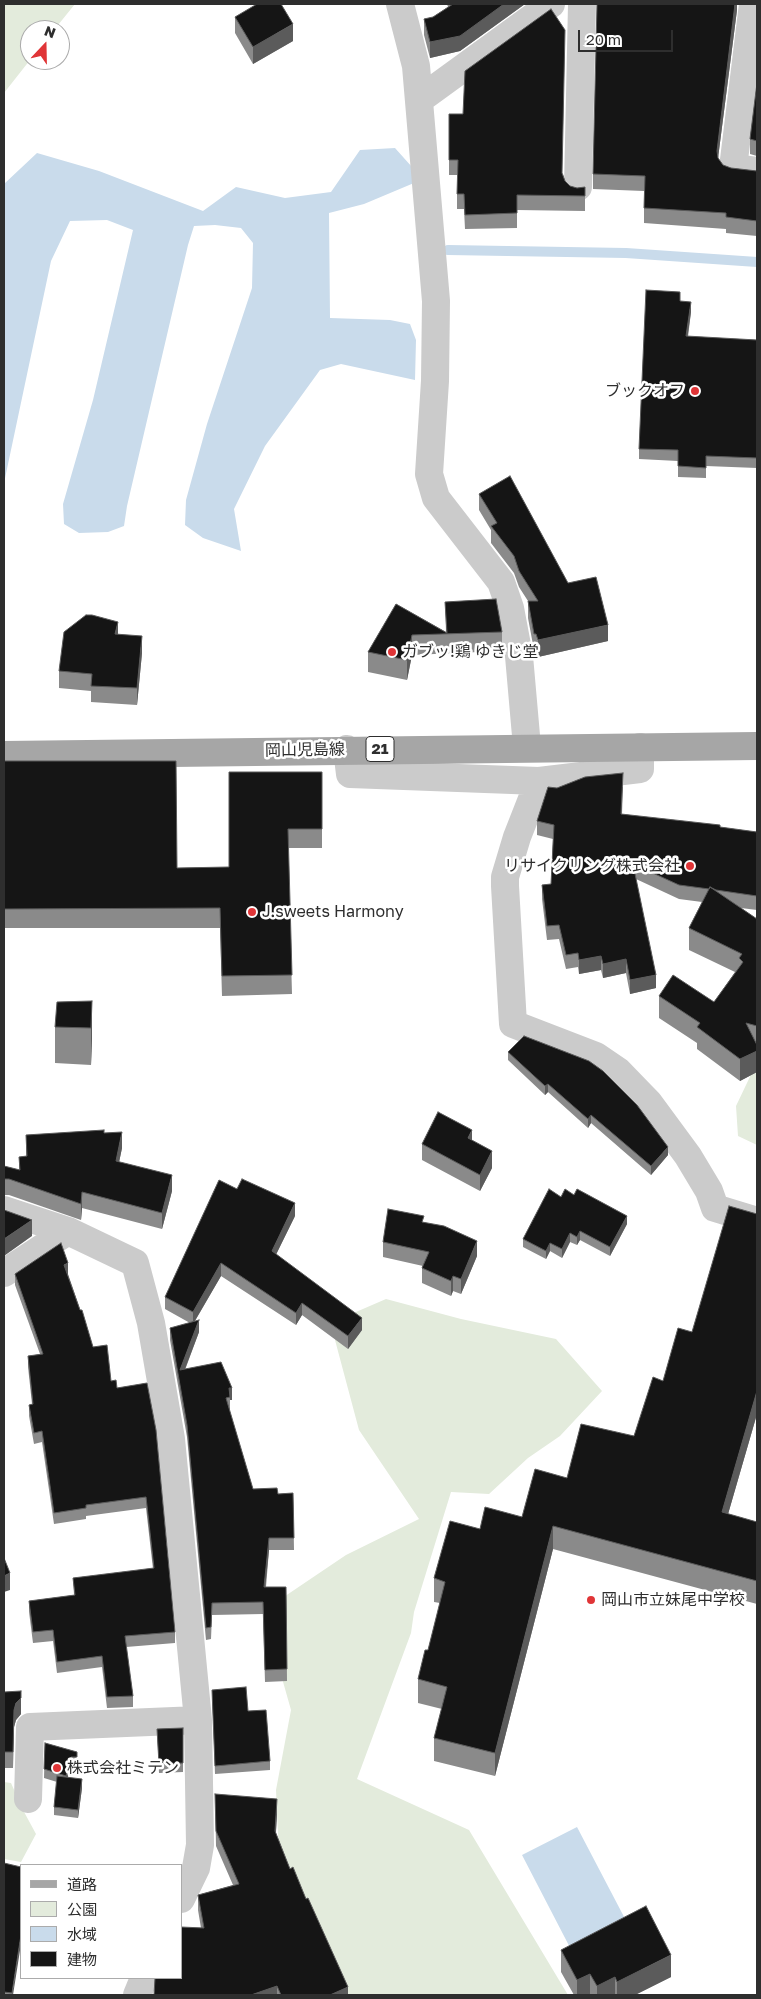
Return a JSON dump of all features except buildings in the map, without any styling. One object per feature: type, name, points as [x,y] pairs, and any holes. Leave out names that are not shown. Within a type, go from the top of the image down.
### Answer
[{"type":"main road","name":"岡山児島線","points":[[4,755],[347,749],[757,746]]},
{"type":"street","points":[[400,4],[416,66],[436,300],[435,381],[429,474],[436,498],[501,582],[510,608],[519,656],[527,747]]},
{"type":"street","points":[[419,100],[551,4]]},
{"type":"street","points":[[578,187],[582,4]]},
{"type":"street","points":[[753,4],[733,168],[757,171]]},
{"type":"street","points":[[347,749],[350,774],[538,781],[640,769],[640,747]]},
{"type":"street","points":[[538,781],[517,837],[504,886],[513,1024],[596,1056],[618,1071],[650,1104],[688,1156],[709,1191],[715,1208],[757,1221]]},
{"type":"street","points":[[4,1210],[68,1231],[135,1263],[151,1323],[171,1439],[198,1720],[200,1845],[196,1868],[182,1897]]},
{"type":"street","points":[[4,1273],[68,1231]]},
{"type":"street","points":[[28,1800],[30,1727],[198,1720]]},
{"type":"street","points":[[137,1995],[144,1979]]},
{"type":"green space","points":[[4,4],[75,4],[62,20],[20,20],[20,70],[22,70],[4,93]]},
{"type":"green space","points":[[757,1062],[757,1145],[738,1136],[736,1106]]},
{"type":"green space","points":[[386,1299],[461,1319],[556,1339],[602,1391],[560,1436],[528,1458],[489,1494],[451,1492],[414,1612],[411,1633],[357,1779],[469,1830],[568,1995],[345,1995],[280,1878],[276,1790],[291,1710],[263,1611],[346,1555],[419,1519],[359,1430],[335,1340],[349,1315]]},
{"type":"green space","points":[[4,1782],[11,1783],[36,1834],[21,1862],[4,1859]]},
{"type":"water","points":[[395,148],[412,167],[414,183],[364,204],[329,213],[330,318],[390,320],[410,324],[416,340],[415,380],[341,364],[320,370],[265,446],[234,509],[241,551],[203,538],[185,525],[186,500],[207,424],[252,288],[253,243],[241,228],[215,225],[194,226],[127,506],[124,526],[108,532],[79,533],[64,524],[63,504],[93,400],[133,230],[107,220],[70,221],[51,261],[4,483],[4,184],[37,153],[99,171],[203,211],[236,187],[285,198],[331,192],[360,150]]},
{"type":"water","points":[[577,1827],[633,1934],[578,1963],[522,1855]]},
{"type":"waterway","points":[[448,250],[626,253],[757,262]]},
{"type":"place","name":"ブックオフ","points":[[695,391]]},
{"type":"place","name":"ガブッ!鶏 ゆきじ堂","points":[[392,652]]},
{"type":"place","name":"リサイクリング株式会社","points":[[690,866]]},
{"type":"place","name":"J.sweets Harmony","points":[[252,912]]},
{"type":"place","name":"岡山市立妹尾中学校","points":[[591,1600]]},
{"type":"place","name":"株式会社ミテン","points":[[57,1768]]}]
